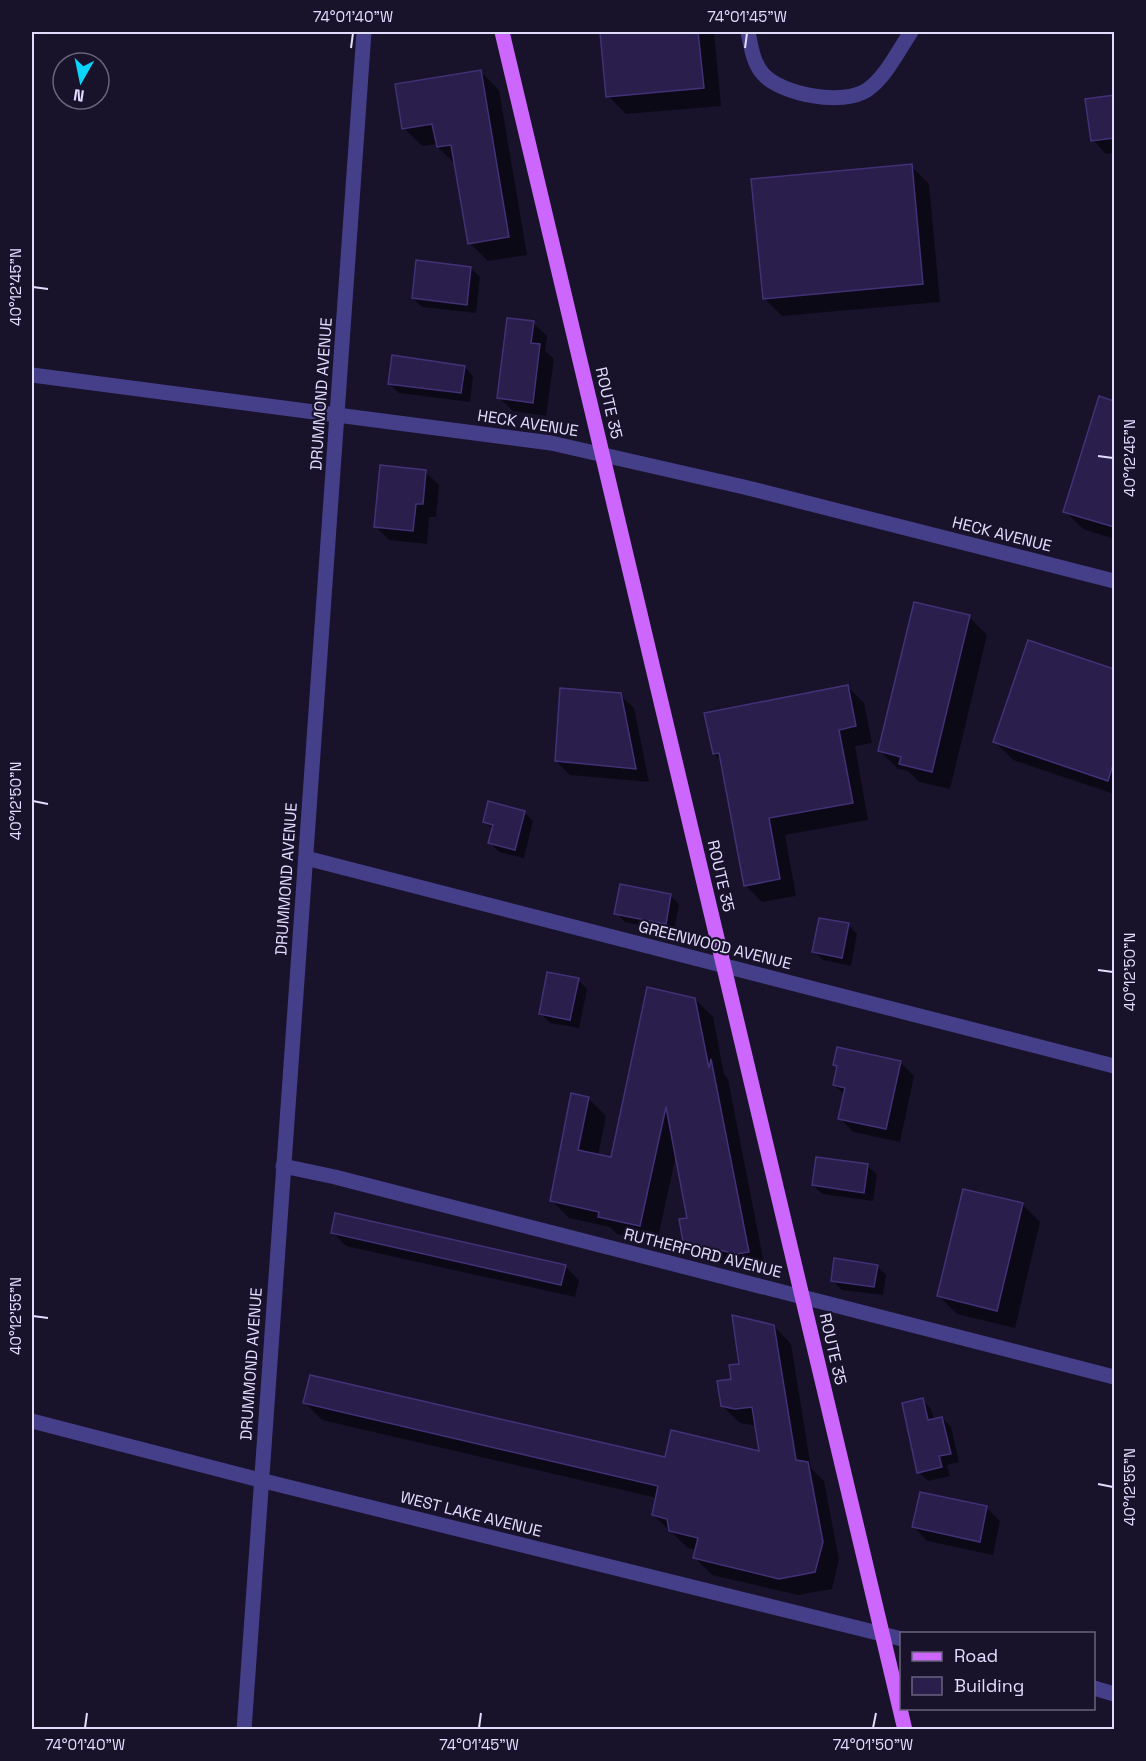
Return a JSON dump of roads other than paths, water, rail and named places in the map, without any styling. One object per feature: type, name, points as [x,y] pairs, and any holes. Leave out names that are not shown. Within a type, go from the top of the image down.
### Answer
[{"type":"main road","name":"ROUTE 35","points":[[502,32],[900,1708]]},
{"type":"main road","name":"ROUTE 35","points":[[900,1710],[905,1730]]},
{"type":"street","name":"DRUMMOND AVENUE","points":[[244,1730],[364,32]]},
{"type":"street","points":[[748,32],[753,56],[762,73],[770,80],[790,90],[827,98],[856,96],[869,89],[883,74],[911,32]]},
{"type":"street","name":"HECK AVENUE","points":[[32,375],[551,442],[744,487],[1114,581]]},
{"type":"street","name":"GREENWOOD AVENUE","points":[[306,858],[1114,1066]]},
{"type":"street","name":"RUTHERFORD AVENUE","points":[[283,1166],[346,1180],[1114,1377]]},
{"type":"street","name":"WEST LAKE AVENUE","points":[[32,1421],[900,1639]]},
{"type":"street","points":[[1095,1688],[1114,1694]]}]
